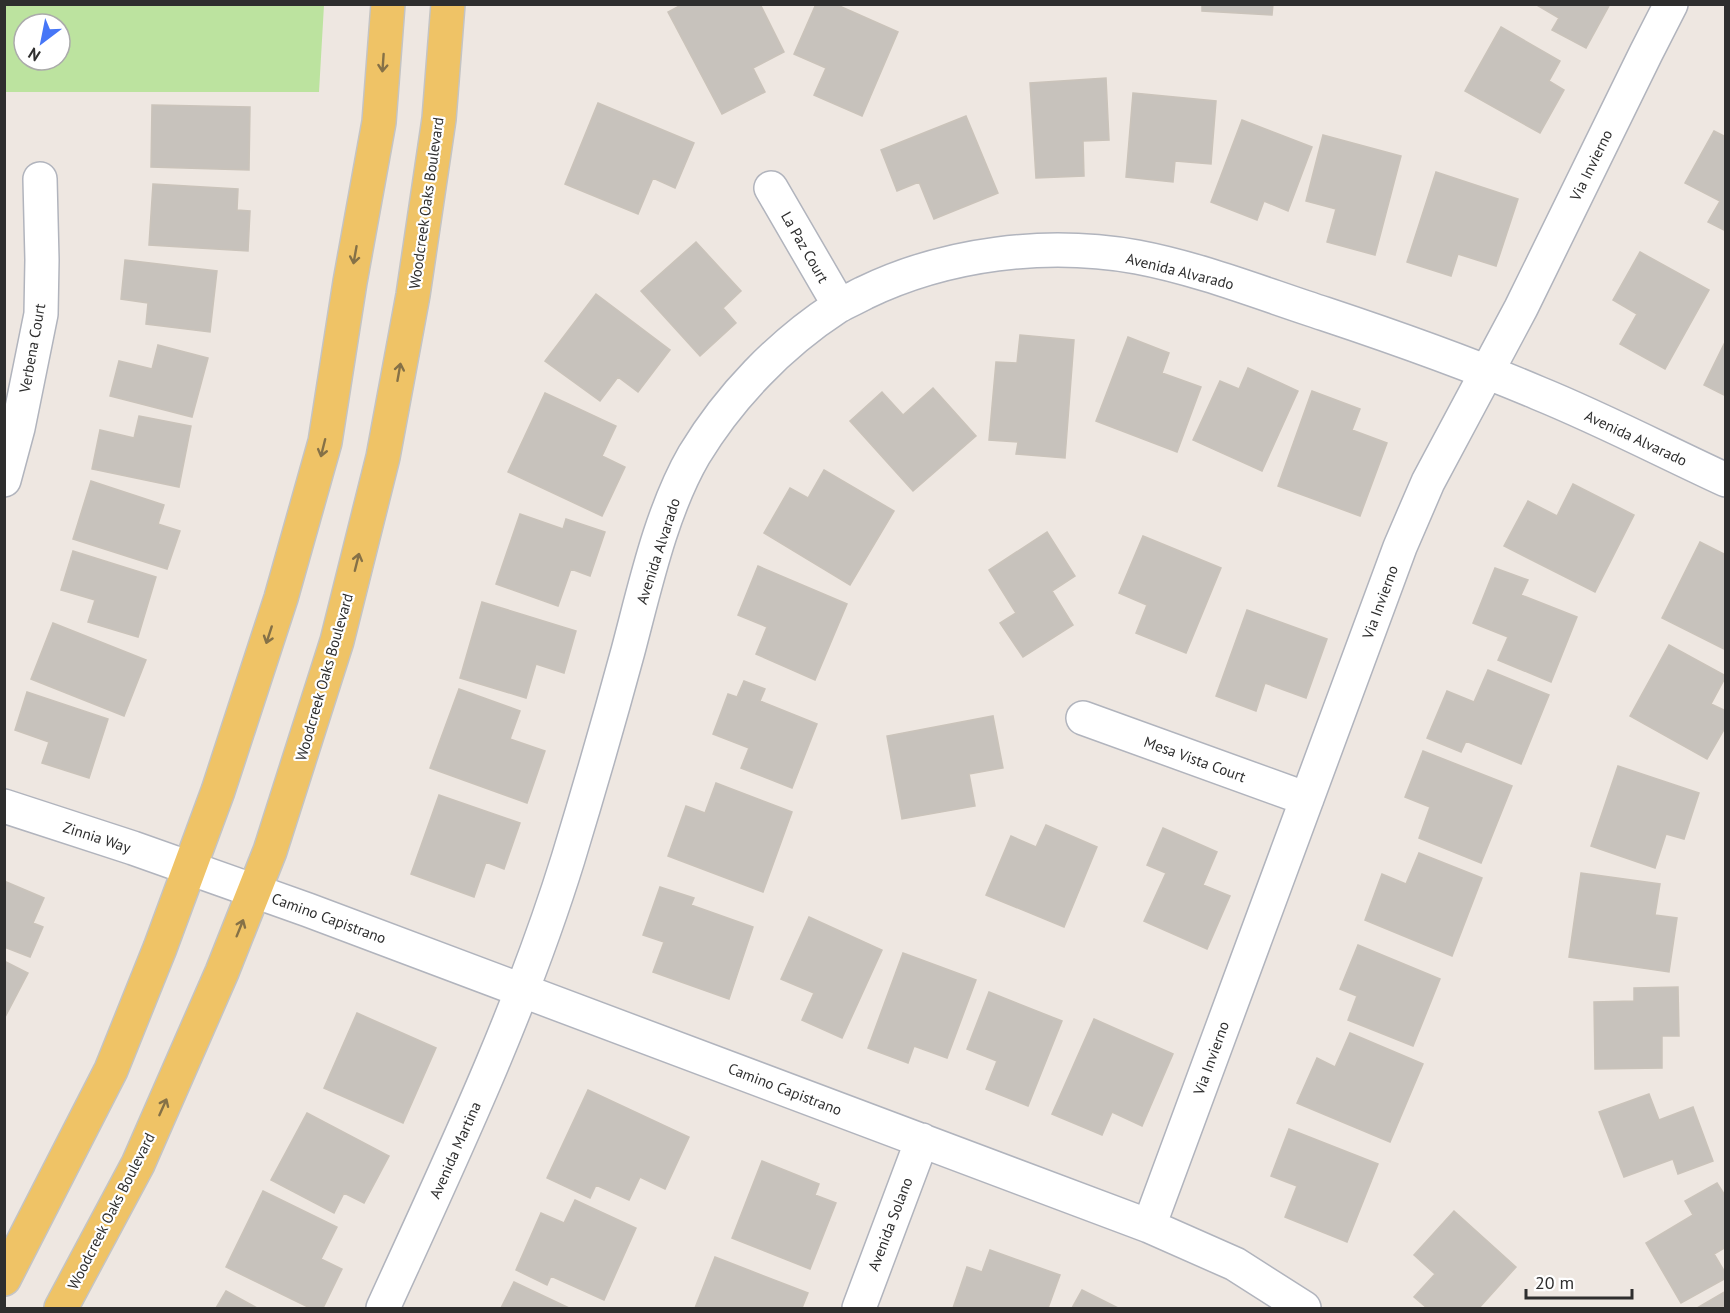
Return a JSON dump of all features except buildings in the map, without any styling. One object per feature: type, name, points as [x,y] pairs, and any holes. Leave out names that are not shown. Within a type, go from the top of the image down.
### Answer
[{"type":"main road","points":[[4,1279],[111,1070],[160,948],[218,791],[281,598],[325,441],[350,282],[379,122],[388,4]]},
{"type":"main road","name":"Woodcreek Oaks Boulevard","points":[[61,1308],[138,1164],[222,972],[270,851],[337,641],[383,457],[413,295],[439,119],[448,4]]},
{"type":"street","name":"Via Invierno","points":[[1149,1226],[1400,548],[1428,482],[1521,308],[1671,4]]},
{"type":"street","name":"Verbena Court","points":[[4,480],[18,428],[41,314],[40,178]]},
{"type":"street","name":"La Paz Court","points":[[771,188],[839,305]]},
{"type":"street","name":"Avenida Alvarado","points":[[521,990],[565,868],[600,756],[645,585],[670,506],[693,457],[720,418],[756,375],[798,335],[839,305],[890,281],[944,264],[1011,252],[1089,252],[1137,257],[1196,272],[1421,346],[1545,396],[1725,480]]},
{"type":"street","name":"Mesa Vista Court","points":[[1083,718],[1307,799]]},
{"type":"street","name":"Zinnia Way","points":[[4,806],[254,891]]},
{"type":"street","name":"Camino Capistrano","points":[[254,891],[1149,1226],[1235,1264],[1304,1308]]},
{"type":"street","name":"Avenida Martina","points":[[383,1308],[478,1099],[521,990]]},
{"type":"street","name":"Avenida Solano","points":[[859,1308],[922,1140]]},
{"type":"green space","points":[[5,4],[324,5],[319,92],[5,92]]}]
